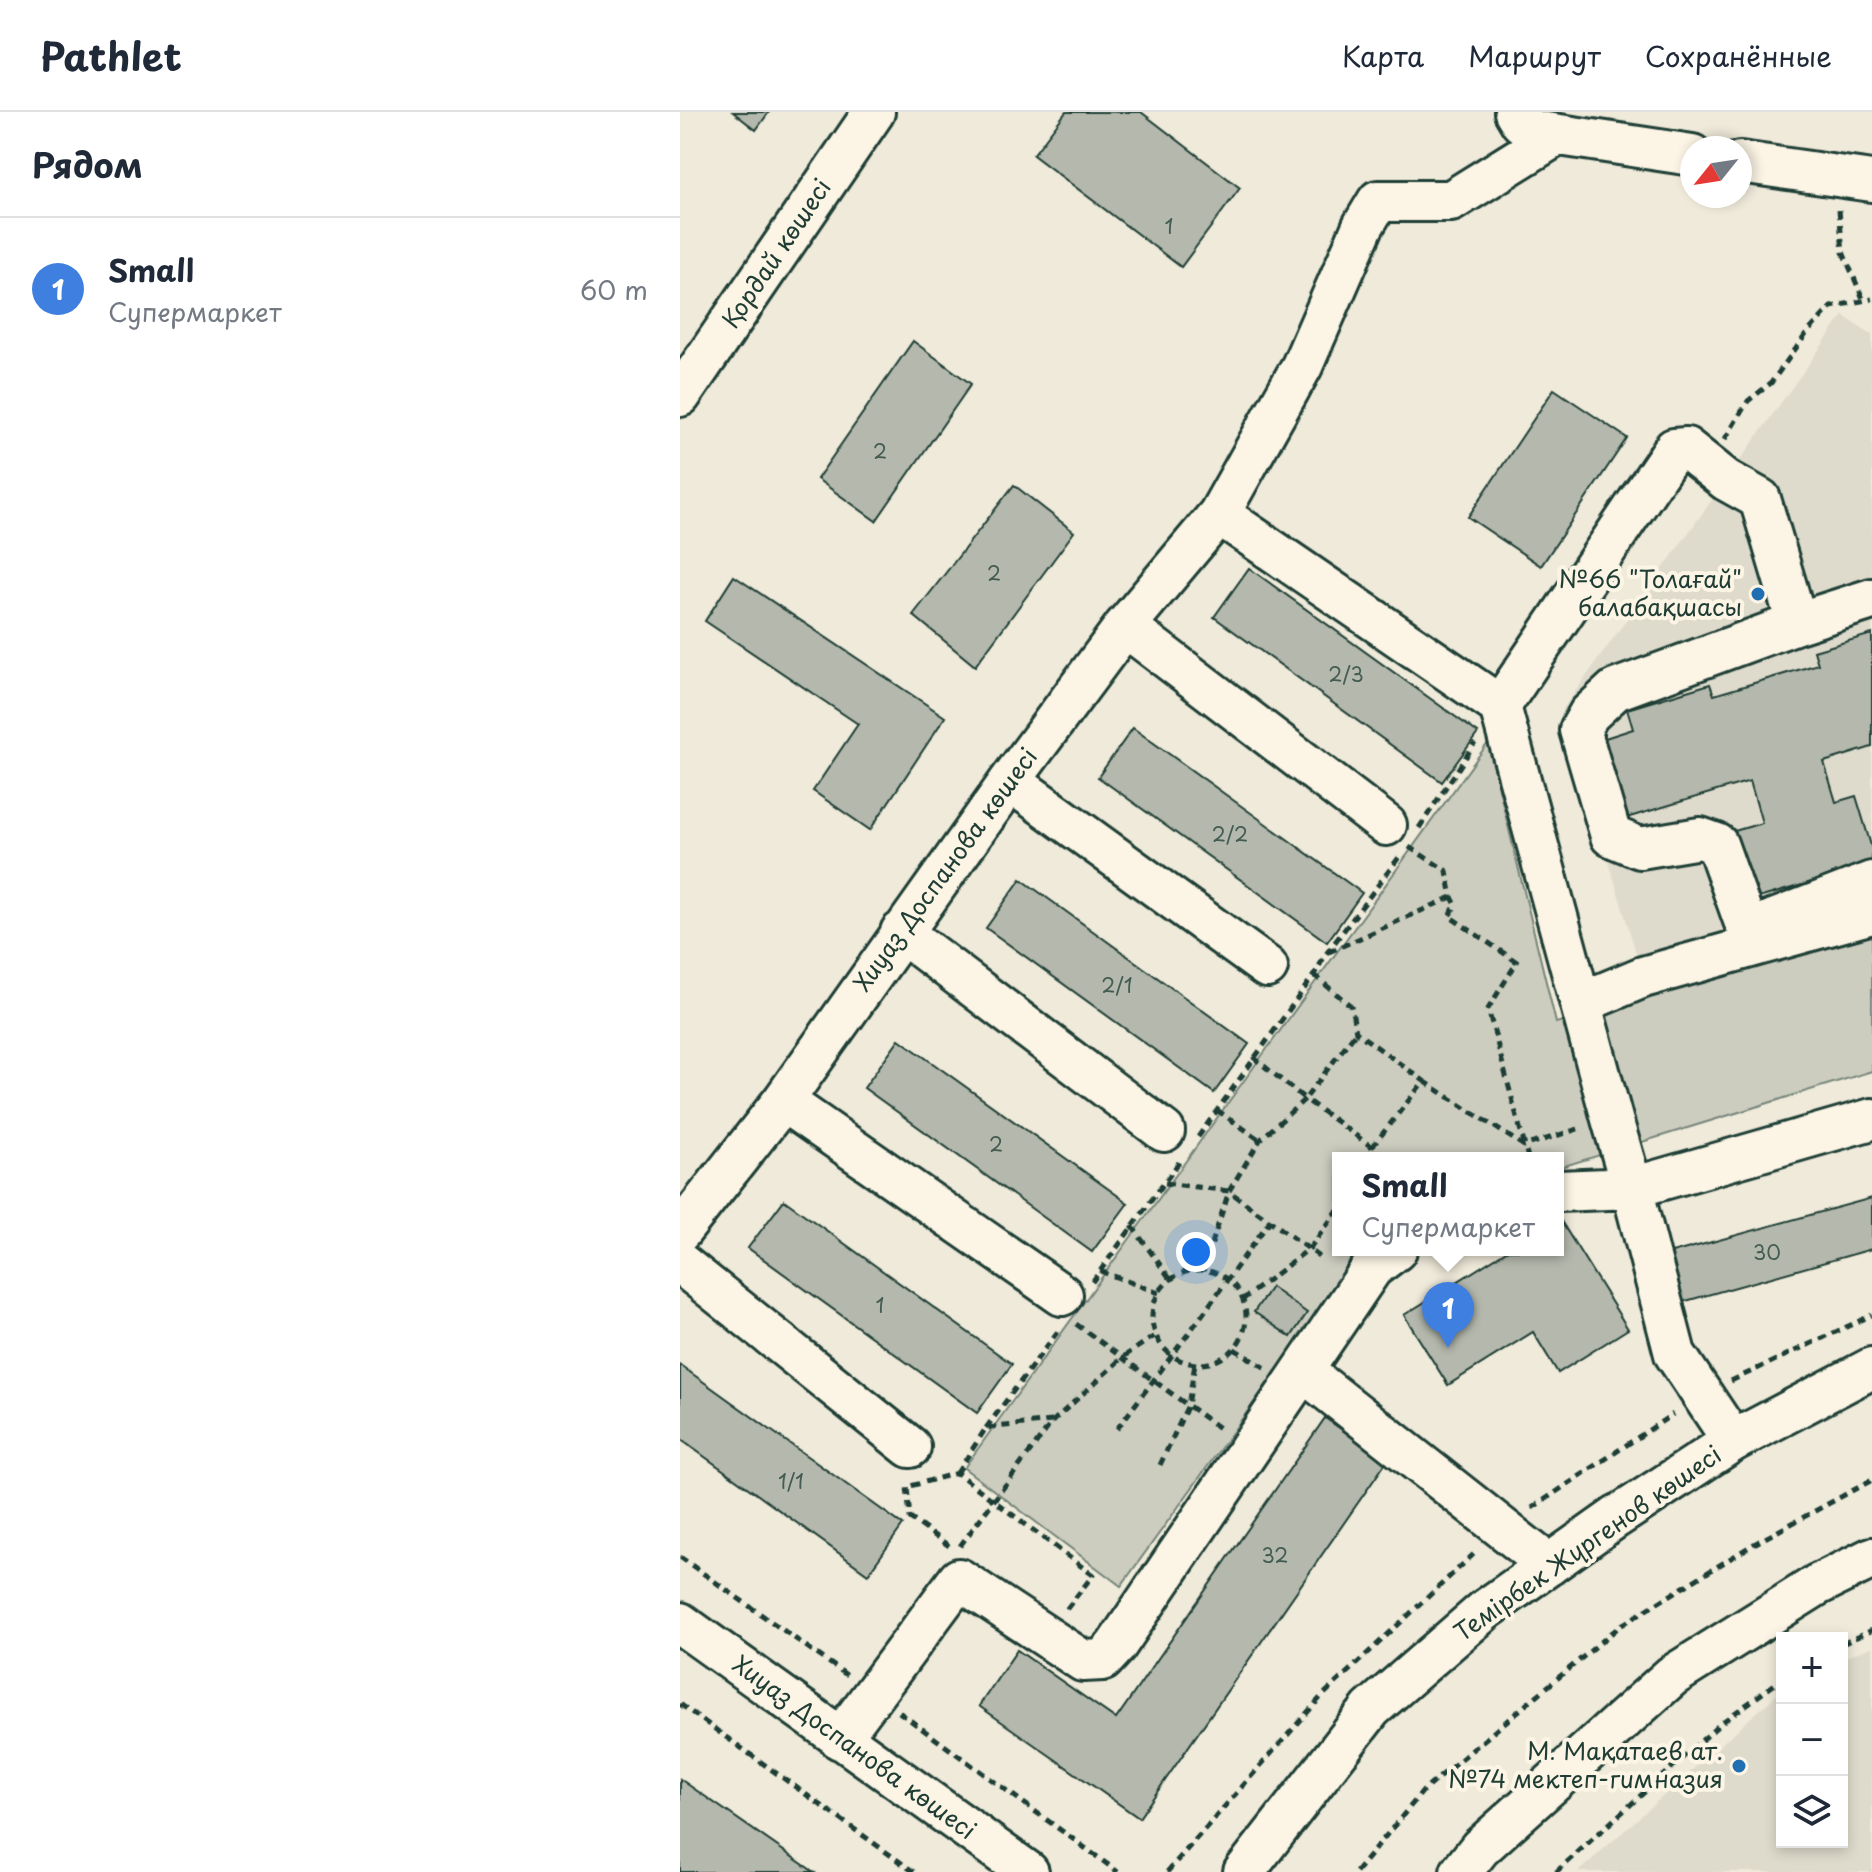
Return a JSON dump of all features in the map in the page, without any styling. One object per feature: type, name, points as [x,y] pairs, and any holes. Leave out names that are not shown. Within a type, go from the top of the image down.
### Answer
[{"type":"street","name":"Қордай көшесі","points":[[680,396],[874,112]]},
{"type":"street","points":[[1515,112],[1521,122],[1533,131],[1680,153]]},
{"type":"street","name":"Хиуаз Доспанова көшесі","points":[[680,1232],[783,1101],[901,932],[1125,626],[1219,514],[1302,366],[1363,226],[1378,201],[1451,201],[1557,135]]},
{"type":"street","points":[[1752,164],[1855,179]]},
{"type":"street","points":[[1500,706],[1674,449],[1686,448],[1726,480],[1760,499],[1797,623]]},
{"type":"street","points":[[1219,514],[1500,706],[1675,1354],[1733,1441]]},
{"type":"street","points":[[1872,599],[1797,623],[1615,690],[1589,714],[1580,730],[1611,836],[1640,848],[1700,838],[1717,844],[1744,920],[1753,928],[1872,882]]},
{"type":"street","points":[[1125,626],[1397,836]]},
{"type":"street","points":[[1010,781],[1267,967]]},
{"type":"street","points":[[1581,1003],[1643,977],[1872,913]]},
{"type":"street","points":[[901,932],[1164,1131]]},
{"type":"street","points":[[783,1101],[1065,1306]]},
{"type":"street","points":[[1564,1191],[1632,1188],[1872,1119]]},
{"type":"street","points":[[840,1739],[959,1579],[1083,1661],[1103,1660],[1125,1633],[1286,1371],[1372,1268],[1388,1256]]},
{"type":"street","points":[[680,1263],[910,1447]]},
{"type":"street","name":"Темірбек Жүргенов көшесі","points":[[1244,1872],[1371,1709],[1485,1610],[1615,1518],[1733,1441],[1872,1368]]},
{"type":"street","points":[[1286,1371],[1549,1565]]},
{"type":"street","points":[[1461,1872],[1480,1848],[1672,1676],[1817,1585],[1872,1558]]},
{"type":"street","name":"Хиуаз Доспанова көшесі","points":[[680,1623],[1028,1872]]},
{"type":"path","points":[[1855,179],[1839,215],[1843,252],[1864,301]]},
{"type":"path","points":[[1698,458],[1723,442],[1748,401],[1771,383],[1807,333],[1831,307],[1872,299]]},
{"type":"path","points":[[1436,802],[1500,706]]},
{"type":"path","points":[[1397,836],[1447,871],[1456,905],[1449,916],[1517,962],[1488,1009],[1526,1152]]},
{"type":"path","points":[[1326,954],[1452,897]]},
{"type":"path","points":[[1314,975],[1351,1006],[1356,1032],[1524,1146]]},
{"type":"path","points":[[1203,1271],[1229,1191],[1260,1140],[1305,1099],[1356,1032]]},
{"type":"path","points":[[1253,1057],[1372,1147]]},
{"type":"path","points":[[1370,1152],[1424,1081]]},
{"type":"path","points":[[1217,1110],[1260,1140]]},
{"type":"path","points":[[1524,1146],[1612,1119]]},
{"type":"path","points":[[1165,1183],[1229,1191],[1324,1260]]},
{"type":"path","points":[[1242,1300],[1310,1248],[1332,1218]]},
{"type":"path","points":[[1117,1429],[1269,1222]]},
{"type":"path","points":[[1132,1226],[1171,1280]]},
{"type":"path","points":[[1100,1271],[1159,1293]]},
{"type":"path","points":[[1186,1272],[1212,1272],[1227,1279],[1239,1292],[1246,1317],[1234,1349],[1212,1362],[1195,1364],[1171,1355],[1153,1326],[1153,1309],[1159,1293],[1171,1280],[1186,1272]]},
{"type":"path","points":[[1065,1306],[1123,1357],[1224,1432]]},
{"type":"path","points":[[1053,1421],[986,1428],[957,1473],[907,1487],[910,1518],[956,1551],[1053,1421],[1123,1357],[1156,1335]]},
{"type":"path","points":[[1234,1349],[1286,1371]]},
{"type":"path","points":[[1160,1465],[1188,1405],[1195,1364]]},
{"type":"path","points":[[957,1473],[1093,1575],[1045,1637]]},
{"type":"path","points":[[1356,1872],[1423,1791],[1620,1626],[1754,1544],[1872,1480]]},
{"type":"path","points":[[1848,1642],[1871,1632]]},
{"type":"path","points":[[1556,1872],[1721,1723],[1776,1683]]},
{"type":"path","points":[[680,1704],[914,1872]]},
{"type":"shaded area","name":"№66 \"Толағай\" балабақшасы","points":[[1843,316],[1872,334],[1872,933],[1649,996],[1563,709]]},
{"type":"shaded area","points":[[1488,743],[1556,1023],[1872,933],[1872,1071],[1564,1166],[1564,1152],[1332,1152],[1332,1256],[1388,1256],[1303,1371],[1276,1372],[1121,1586],[964,1468]]},
{"type":"shaded area","name":"М. Мақатаев ат. №74 мектеп-гимназия","points":[[1872,1647],[1872,1872],[1578,1872],[1776,1695],[1776,1848],[1848,1848],[1848,1656]]},
{"type":"building","points":[[733,112],[769,112],[756,130]]},
{"type":"building","points":[[1066,112],[1141,112],[1240,188],[1181,267],[1033,155]]},
{"type":"building","points":[[913,341],[971,384],[876,521],[817,479]]},
{"type":"building","points":[[1554,389],[1627,438],[1541,566],[1468,517]]},
{"type":"building","points":[[1014,485],[1074,532],[975,666],[913,615]]},
{"type":"building","points":[[1249,568],[1478,733],[1442,782],[1214,617]]},
{"type":"building","points":[[734,576],[945,717],[870,830],[813,791],[858,724],[705,621]]},
{"type":"building","points":[[1872,634],[1872,747],[1824,762],[1836,802],[1856,796],[1872,849],[1872,864],[1752,900],[1731,832],[1762,823],[1750,781],[1623,819],[1599,740],[1633,729],[1627,709],[1710,684],[1714,695],[1818,664],[1814,651]]},
{"type":"building","points":[[1133,728],[1362,893],[1327,942],[1098,777]]},
{"type":"building","points":[[1021,879],[1249,1044],[1214,1093],[986,928]]},
{"type":"building","points":[[899,1039],[1128,1203],[1092,1252],[864,1088]]},
{"type":"building","points":[[1872,1198],[1872,1249],[1675,1304],[1661,1256]]},
{"type":"building","points":[[784,1200],[1012,1364],[977,1413],[748,1248]]},
{"type":"building","points":[[1564,1226],[1628,1329],[1558,1373],[1533,1332],[1448,1385],[1404,1315],[1498,1256],[1564,1256]]},
{"type":"building","points":[[1271,1287],[1307,1313],[1291,1337],[1254,1312]]},
{"type":"building","points":[[680,1365],[903,1525],[868,1574],[680,1439]]},
{"type":"building","points":[[1325,1418],[1387,1461],[1139,1818],[979,1706],[1017,1650],[1116,1719]]},
{"type":"building","points":[[680,1779],[814,1872],[680,1872]]},
{"type":"place","name":"№66 \"Толағай\" балабақшасы","points":[[1758,594]]},
{"type":"place","name":"Small","points":[[1448,1348]]},
{"type":"place","name":"М. Мақатаев ат. №74 мектеп-гимназия","points":[[1739,1766]]}]
